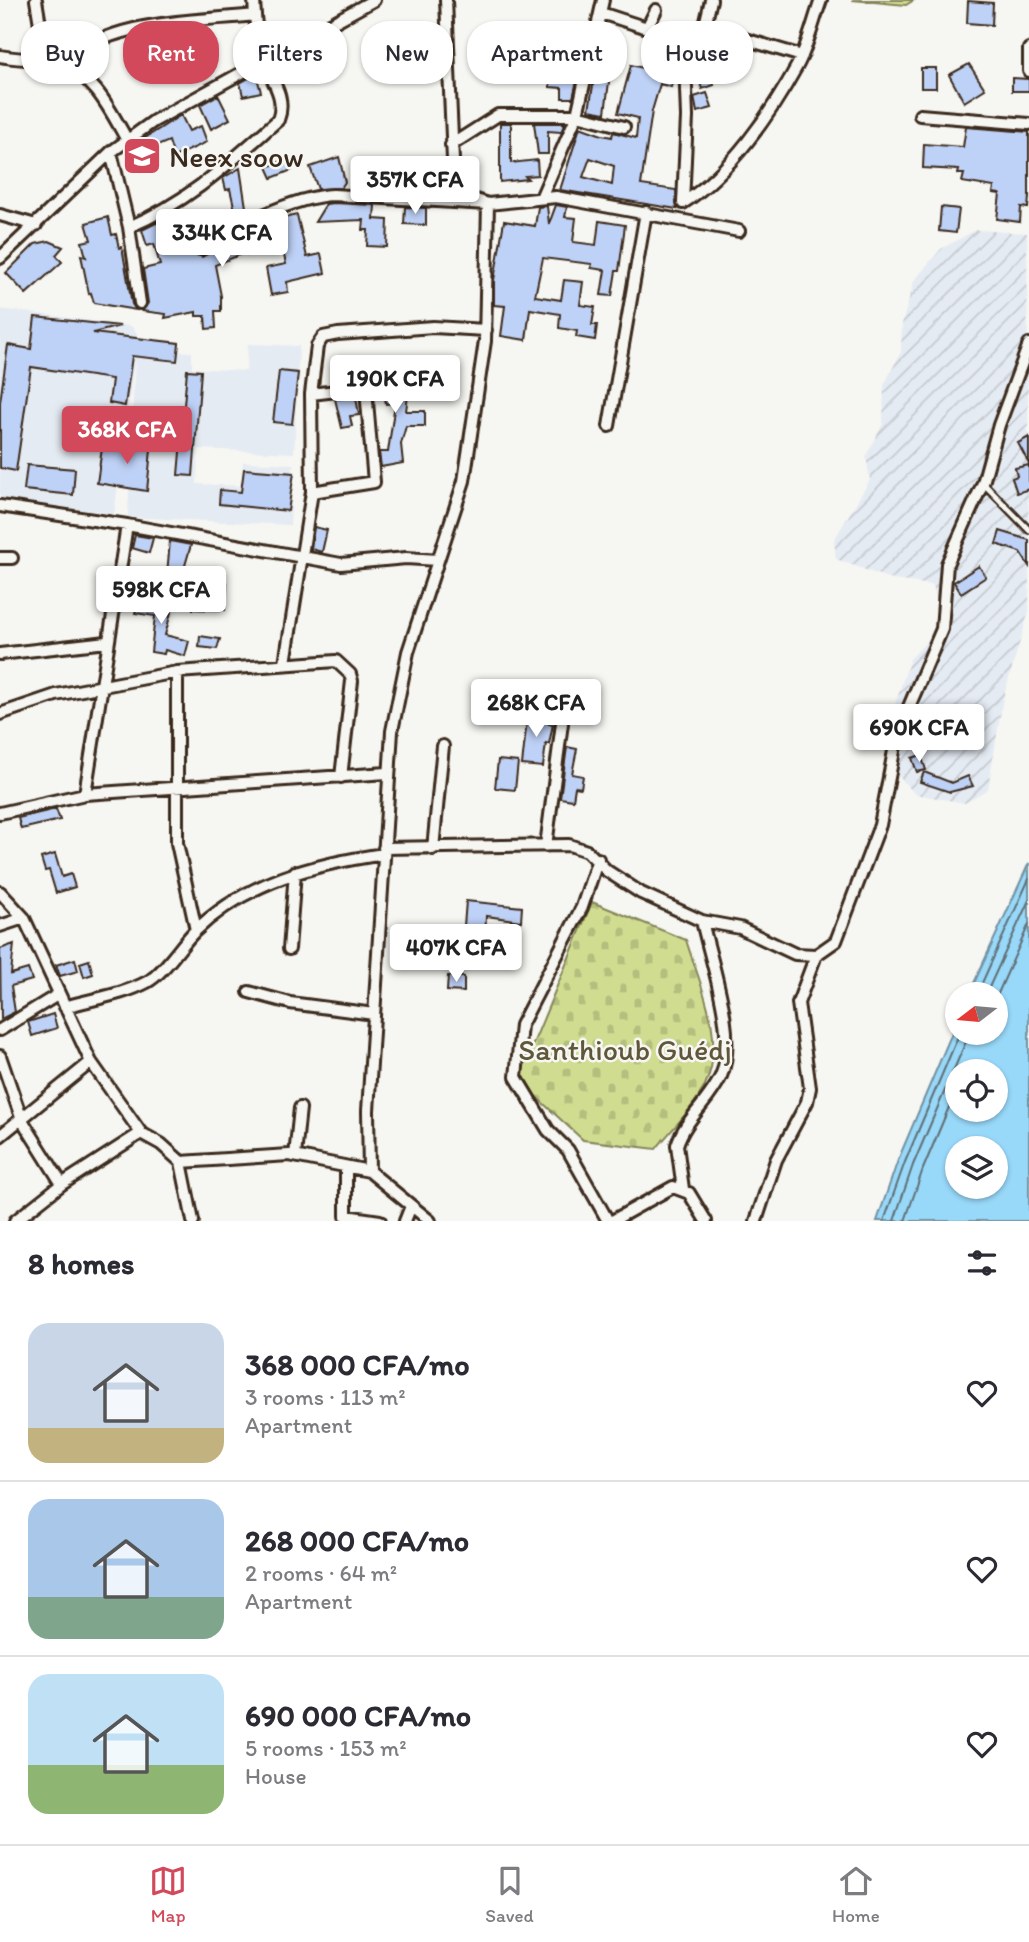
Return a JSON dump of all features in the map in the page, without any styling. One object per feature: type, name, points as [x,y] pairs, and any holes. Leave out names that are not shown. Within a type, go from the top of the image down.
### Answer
[{"type":"street","points":[[36,0],[39,21]]},
{"type":"street","points":[[254,0],[256,21]]},
{"type":"street","points":[[336,21],[373,0]]},
{"type":"street","points":[[446,0],[452,173],[458,191],[488,204]]},
{"type":"street","points":[[541,198],[577,115],[603,0]]},
{"type":"street","points":[[711,0],[698,55],[685,58],[687,117],[683,204],[698,194],[741,150],[802,56],[821,0]]},
{"type":"street","points":[[601,13],[647,28],[656,10]]},
{"type":"street","points":[[109,36],[255,15]]},
{"type":"street","points":[[753,42],[802,56]]},
{"type":"street","points":[[1029,49],[1029,71]]},
{"type":"street","points":[[0,57],[21,59]]},
{"type":"street","points":[[0,258],[111,152],[195,97],[233,78]]},
{"type":"street","points":[[92,84],[127,140]]},
{"type":"street","points":[[129,227],[171,208],[196,192],[278,120],[282,109],[275,84]]},
{"type":"street","points":[[452,145],[498,115],[577,115],[624,127]]},
{"type":"street","points":[[920,115],[1029,124]]},
{"type":"street","points":[[111,152],[129,227],[140,303]]},
{"type":"street","points":[[201,248],[226,233],[310,198],[322,196],[488,204],[556,197],[738,231]]},
{"type":"street","points":[[369,1171],[374,1014],[391,731],[408,652],[464,481],[486,330],[488,204]]},
{"type":"street","points":[[609,426],[646,212]]},
{"type":"street","points":[[0,215],[36,225]]},
{"type":"street","points":[[285,663],[312,492],[311,394],[317,346],[323,337],[433,327],[486,330]]},
{"type":"street","points":[[756,1221],[776,1160],[807,1102],[810,1088],[798,1003],[816,955],[836,941],[880,825],[897,735],[942,629],[947,564],[983,483],[999,425],[1029,344]]},
{"type":"street","points":[[311,394],[362,388],[366,390],[374,482],[312,492]]},
{"type":"street","points":[[0,506],[127,524],[341,564],[406,558],[438,560]]},
{"type":"street","points":[[85,794],[127,524]]},
{"type":"street","points":[[0,654],[107,642]]},
{"type":"street","points":[[0,714],[56,695],[177,672],[336,661],[350,674],[352,681],[341,777]]},
{"type":"street","points":[[177,672],[177,843],[196,930]]},
{"type":"street","points":[[546,846],[562,723]]},
{"type":"street","points":[[433,849],[443,746]]},
{"type":"street","points":[[0,813],[85,794],[387,774]]},
{"type":"street","points":[[65,1007],[150,981],[196,930],[260,886],[295,872],[384,851],[569,845],[587,851],[598,859],[607,872],[640,893],[702,921],[740,928],[795,954],[816,955]]},
{"type":"street","points":[[598,859],[582,907],[521,1025],[516,1077],[548,1130],[568,1150],[610,1221],[673,1187],[689,1194],[706,1221]]},
{"type":"street","points":[[289,949],[295,872]]},
{"type":"street","points":[[0,892],[24,918],[92,1062],[141,1133],[181,1162],[295,1156],[346,1169],[369,1171],[430,1221]]},
{"type":"street","points":[[0,926],[24,918]]},
{"type":"street","points":[[682,1189],[677,1145],[721,1076],[726,1047],[720,997],[702,921]]},
{"type":"street","points":[[249,992],[289,1003],[374,1014]]},
{"type":"street","points":[[0,1030],[60,995]]},
{"type":"street","points":[[0,1056],[22,1120],[62,1184]]},
{"type":"street","points":[[0,1136],[92,1062]]},
{"type":"street","points":[[295,1156],[300,1108]]},
{"type":"street","points":[[15,1221],[62,1184],[141,1133]]},
{"type":"street","points":[[181,1162],[192,1221]]},
{"type":"street","points":[[346,1169],[344,1213],[349,1217],[380,1221]]},
{"type":"street","points":[[404,1221],[411,1206]]},
{"type":"lane","points":[[983,483],[1029,530]]},
{"type":"shaded area","points":[[976,230],[1027,233],[1029,611],[1003,698],[988,789],[965,803],[915,794],[896,773],[907,721],[894,708],[910,659],[931,637],[940,614],[933,585],[893,580],[836,559],[834,540],[870,480],[866,456],[883,424],[884,385],[901,352],[902,324],[914,281],[941,249]]},
{"type":"shaded area","points":[[0,309],[131,326],[137,333],[135,349],[192,352],[192,368],[246,371],[248,344],[299,346],[294,453],[198,449],[197,484],[242,486],[243,462],[293,464],[290,525],[128,517],[135,356],[114,514],[0,499]]},
{"type":"green space","points":[[852,0],[914,0],[906,5]]},
{"type":"green space","name":"Santhioub Guédj","points":[[592,902],[686,940],[709,1012],[713,1049],[705,1085],[689,1110],[656,1149],[583,1140],[518,1080]]},
{"type":"water","points":[[1029,863],[1029,1221],[877,1221],[898,1160],[947,1045],[1008,1045],[1008,982],[974,982]]},
{"type":"building","points":[[968,1],[993,3],[992,25],[967,23]]},
{"type":"building","points":[[969,64],[985,89],[964,102],[949,75]]},
{"type":"building","points":[[631,65],[641,68],[641,84],[660,84],[652,111],[641,185],[676,190],[677,209],[560,190],[580,127],[612,137],[613,132],[636,138],[638,118],[618,113]],"holes":[[[590,158],[614,166],[612,185],[583,177]]]},
{"type":"building","points":[[921,68],[936,68],[936,88],[921,88]]},
{"type":"building","points":[[1012,78],[1029,79],[1029,91],[1012,91]]},
{"type":"building","points":[[240,84],[259,84],[261,92],[243,96]]},
{"type":"building","points":[[550,84],[576,84],[573,98],[562,98],[562,88],[550,87]]},
{"type":"building","points":[[593,84],[609,84],[605,113],[589,110]]},
{"type":"building","points":[[700,84],[714,84],[714,85],[702,89]]},
{"type":"building","points":[[707,93],[712,108],[697,112],[694,97]]},
{"type":"building","points":[[218,95],[230,119],[211,129],[200,105]]},
{"type":"building","points":[[181,115],[189,131],[201,126],[207,142],[174,157],[169,141],[143,152],[139,142]]},
{"type":"building","points":[[500,123],[511,123],[511,163],[537,160],[538,175],[525,176],[528,179],[500,182]]},
{"type":"building","points":[[534,123],[565,123],[561,132],[548,131],[548,154],[538,154]]},
{"type":"building","points":[[966,127],[1029,132],[1028,208],[1021,207],[1020,222],[997,219],[1000,194],[993,193],[994,187],[962,182],[964,174],[958,174],[959,170],[923,168],[924,144],[963,147]]},
{"type":"building","points":[[339,157],[345,182],[341,188],[318,189],[310,167]]},
{"type":"building","points":[[287,159],[292,170],[272,178],[267,167]]},
{"type":"building","points":[[240,168],[247,214],[237,219],[230,189],[226,190],[223,178]]},
{"type":"building","points":[[326,204],[375,205],[374,219],[388,220],[387,247],[367,246],[368,230],[363,230],[364,220],[315,222]]},
{"type":"building","points":[[556,205],[567,207],[565,217],[576,218],[573,242],[596,245],[599,221],[625,225],[619,271],[616,271],[612,296],[601,295],[605,270],[591,268],[592,264],[543,258],[535,296],[561,300],[564,280],[583,282],[580,305],[595,307],[592,325],[597,325],[595,340],[576,337],[577,331],[559,328],[560,314],[530,309],[526,340],[501,336],[505,306],[494,305],[494,280],[504,221],[535,226],[538,207],[547,206],[549,224]]},
{"type":"building","points":[[405,207],[426,208],[426,225],[404,224]]},
{"type":"building","points":[[941,207],[959,209],[956,233],[939,231]]},
{"type":"building","points":[[297,215],[307,257],[321,254],[325,273],[287,282],[288,292],[271,295],[266,268],[286,264],[281,243],[247,255],[246,252],[215,265],[221,296],[221,311],[215,311],[216,328],[206,329],[205,316],[196,316],[196,312],[165,318],[166,314],[142,311],[148,303],[143,269],[160,265],[154,244],[147,246],[142,230],[158,222],[167,255],[193,248],[195,254],[202,257],[266,222]]},
{"type":"building","points":[[108,217],[112,235],[116,234],[119,248],[122,247],[132,304],[136,310],[94,303],[91,293],[89,294],[81,255],[86,257],[82,242],[91,240],[86,223]]},
{"type":"building","points":[[198,219],[205,237],[197,242],[189,222]]},
{"type":"building","points":[[49,241],[63,247],[56,255],[62,262],[26,294],[6,273],[35,244]]},
{"type":"building","points":[[35,317],[120,326],[93,333],[179,343],[177,361],[132,356],[125,406],[109,403],[112,379],[31,367],[16,471],[0,468],[0,402],[8,345],[31,349]]},
{"type":"building","points":[[386,367],[388,384],[409,387],[406,411],[425,411],[425,426],[406,426],[401,444],[403,463],[381,467],[379,452],[388,452],[395,403],[386,404],[385,398],[375,398],[370,368]]},
{"type":"building","points":[[187,370],[201,371],[193,476],[178,475]]},
{"type":"building","points":[[279,371],[298,373],[292,424],[273,422]]},
{"type":"building","points":[[356,397],[359,415],[350,416],[352,426],[342,428],[335,399]]},
{"type":"building","points":[[134,437],[152,439],[147,491],[97,483],[102,448],[133,452]]},
{"type":"building","points":[[1029,437],[1029,464],[1018,443]]},
{"type":"building","points":[[27,465],[75,469],[73,495],[24,490]]},
{"type":"building","points":[[1029,465],[1029,489],[1017,493],[1012,478],[1017,476],[1015,468]]},
{"type":"building","points":[[244,469],[294,473],[288,511],[219,504],[220,490],[241,492]]},
{"type":"building","points":[[314,527],[327,530],[322,552],[311,549]]},
{"type":"building","points":[[1000,531],[1029,540],[1029,566],[1020,552],[996,544]]},
{"type":"building","points":[[135,535],[153,538],[149,553],[132,548]]},
{"type":"building","points":[[170,541],[191,545],[179,586],[166,585]]},
{"type":"building","points":[[979,566],[986,577],[961,593],[954,582]]},
{"type":"building","points":[[196,580],[227,583],[225,610],[193,609]]},
{"type":"building","points":[[141,595],[173,605],[165,635],[189,641],[185,656],[165,650],[164,654],[151,652],[155,616],[135,613]]},
{"type":"building","points":[[200,636],[220,639],[217,649],[199,647]]},
{"type":"building","points":[[528,711],[549,716],[547,723],[553,724],[549,744],[546,743],[543,767],[522,765]]},
{"type":"building","points":[[925,711],[945,733],[936,742],[915,721]]},
{"type":"building","points":[[567,747],[577,749],[572,774],[583,776],[581,788],[575,787],[573,800],[560,798]]},
{"type":"building","points":[[921,755],[926,770],[917,772],[912,758]]},
{"type":"building","points":[[498,760],[518,762],[515,790],[495,788]]},
{"type":"building","points":[[924,772],[952,783],[968,776],[973,786],[950,792],[920,782]]},
{"type":"building","points":[[56,809],[60,820],[21,829],[18,818]]},
{"type":"building","points":[[55,854],[62,877],[71,874],[75,887],[56,893],[49,870],[45,871],[41,858]]},
{"type":"building","points":[[466,901],[522,907],[521,921],[486,916],[485,940],[463,938]]},
{"type":"building","points":[[14,944],[11,974],[28,969],[32,980],[11,986],[15,1012],[1,1019],[0,949]]},
{"type":"building","points":[[75,959],[78,971],[60,976],[56,965]]},
{"type":"building","points":[[89,960],[93,974],[84,977],[80,963]]},
{"type":"building","points":[[448,976],[464,977],[464,992],[447,991]]},
{"type":"building","points":[[53,1014],[57,1028],[32,1036],[28,1022]]},
{"type":"place","name":"Neex soow","points":[[142,156]]}]
